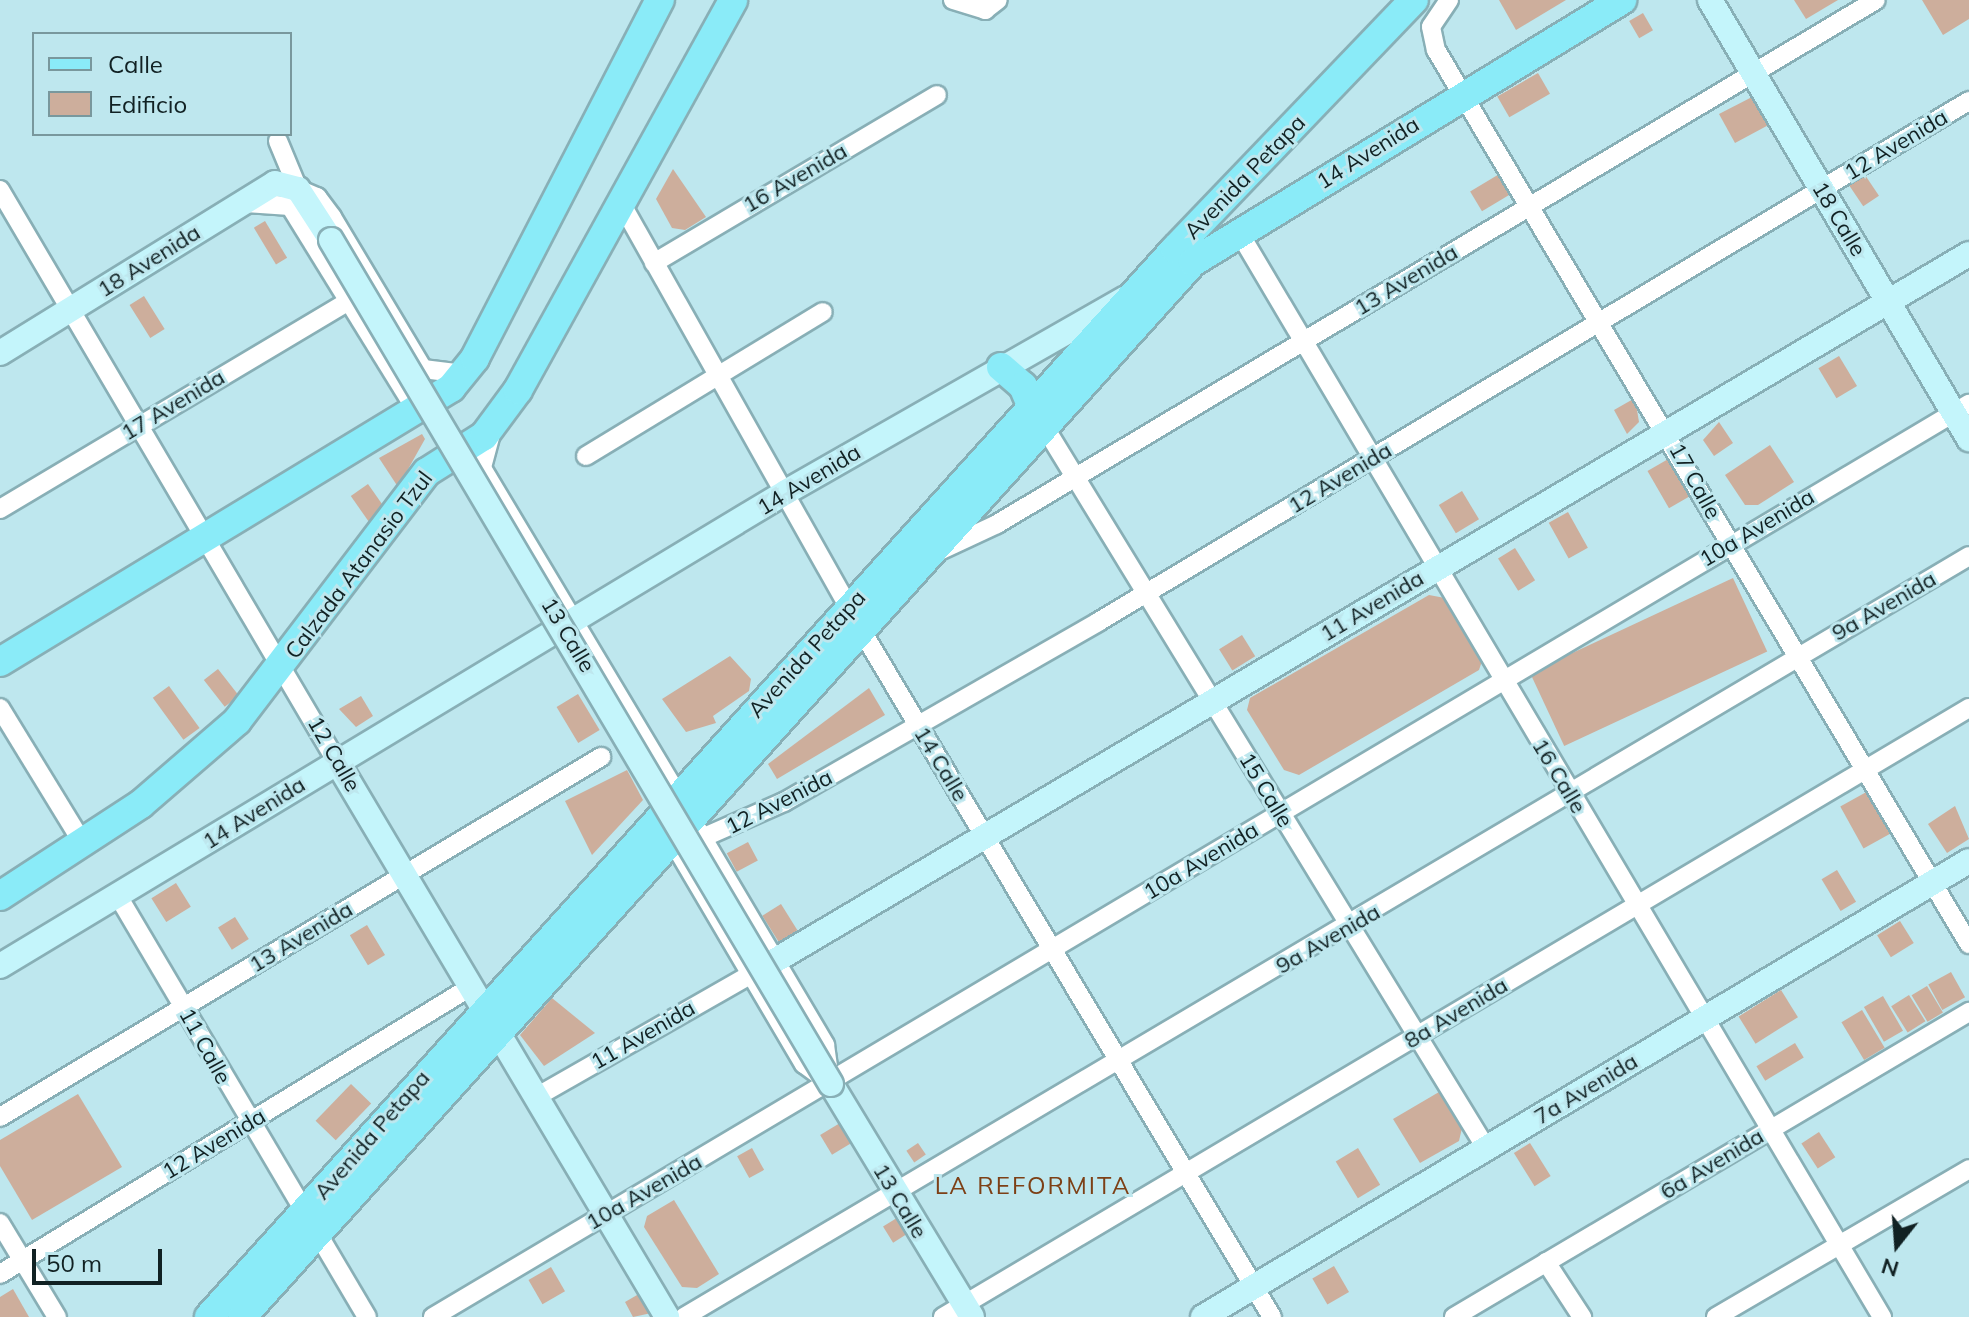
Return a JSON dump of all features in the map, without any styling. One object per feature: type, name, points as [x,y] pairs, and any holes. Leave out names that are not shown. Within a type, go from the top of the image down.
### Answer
[{"type":"main road","points":[[0,662],[416,410],[464,374],[660,0]]},
{"type":"main road","name":"Calzada Atanasio Tzul","points":[[0,896],[84,845],[192,763],[283,666],[412,488],[447,458],[478,441],[496,418],[621,203],[733,0]]},
{"type":"main road","name":"14 Avenida","points":[[0,966],[337,762],[576,624],[786,492],[1001,367],[1193,262],[1622,0]]},
{"type":"main road","name":"18 Calle","points":[[1710,0],[1888,302],[1961,408],[1969,439]]},
{"type":"main road","name":"Avenida Petapa","points":[[242,1317],[310,1224],[483,1011],[684,816],[863,633],[933,554],[1040,422],[1136,293],[1425,8]]},
{"type":"main road","name":"18 Avenida","points":[[0,353],[275,183],[298,189]]},
{"type":"main road","name":"13 Calle","points":[[298,189],[831,1084],[960,1313]]},
{"type":"main road","name":"11 Avenida","points":[[776,960],[987,839],[1212,701],[1969,254]]},
{"type":"main road","name":"Avenida Petapa","points":[[483,1011],[673,842],[684,816],[848,607],[1040,422],[1193,262]]},
{"type":"main road","points":[[1001,367],[1023,386],[1040,422]]},
{"type":"main road","name":"12 Calle","points":[[337,762],[667,1317]]},
{"type":"main road","name":"7a Avenida","points":[[1203,1317],[1969,861]]},
{"type":"main road","name":"Avenida Petapa","points":[[209,1317],[310,1224]]},
{"type":"street","points":[[953,0],[991,5]]},
{"type":"street","name":"Avenida Petapa","points":[[1425,8],[1449,0]]},
{"type":"street","name":"13 Avenida","points":[[933,554],[1075,478],[1876,0]]},
{"type":"street","name":"17 Calle","points":[[1425,8],[1431,38],[1463,95],[1533,205],[1730,544],[1969,944]]},
{"type":"street","name":"16 Avenida","points":[[654,263],[937,95]]},
{"type":"street","name":"12 Avenida","points":[[684,816],[784,802],[1146,593],[1969,101]]},
{"type":"street","name":"13 Calle","points":[[278,141],[298,189],[317,197],[332,217],[423,369],[464,374]]},
{"type":"street","name":"12 Calle","points":[[1,196],[137,426],[207,536],[337,762]]},
{"type":"street","points":[[243,203],[287,202],[416,410]]},
{"type":"street","name":"14 Calle","points":[[621,203],[863,633],[1272,1317]]},
{"type":"street","name":"16 Calle","points":[[1240,234],[1301,343],[1882,1317]]},
{"type":"street","name":"17 Avenida","points":[[0,509],[347,302]]},
{"type":"street","points":[[586,456],[823,312]]},
{"type":"street","name":"10a Avenida","points":[[433,1317],[831,1084],[1961,408]]},
{"type":"street","name":"13 Calle","points":[[496,418],[482,468],[576,624],[684,816],[776,960],[825,1045],[831,1084]]},
{"type":"street","name":"15 Calle","points":[[1040,422],[1486,1148]]},
{"type":"street","name":"13 Calle","points":[[447,458],[553,635],[684,816]]},
{"type":"street","name":"9a Avenida","points":[[684,1317],[1350,927],[1969,556]]},
{"type":"street","points":[[0,708],[84,845]]},
{"type":"street","name":"8a Avenida","points":[[960,1313],[1186,1173],[1969,708]]},
{"type":"street","name":"13 Avenida","points":[[0,1117],[601,757]]},
{"type":"street","name":"13 Calle","points":[[673,842],[804,1064],[831,1084]]},
{"type":"street","name":"11 Calle","points":[[118,896],[248,1123],[367,1317]]},
{"type":"street","name":"11 Avenida","points":[[536,1097],[752,974]]},
{"type":"street","name":"12 Avenida","points":[[0,1274],[248,1123],[483,1011]]},
{"type":"street","name":"6a Avenida","points":[[1454,1317],[1969,1012]]},
{"type":"street","points":[[1716,1317],[1969,1169]]},
{"type":"street","points":[[0,1223],[57,1317]]},
{"type":"street","points":[[1546,1262],[1582,1317]]},
{"type":"building","points":[[1499,0],[1566,0],[1516,30]]},
{"type":"building","points":[[1794,0],[1838,0],[1806,19]]},
{"type":"building","points":[[1922,0],[1969,0],[1969,19],[1943,35]]},
{"type":"building","points":[[1643,13],[1653,30],[1639,38],[1629,21]]},
{"type":"building","points":[[1538,73],[1550,94],[1509,117],[1497,96]]},
{"type":"building","points":[[1752,97],[1765,101],[1776,121],[1735,143],[1719,114]]},
{"type":"building","points":[[673,169],[706,217],[685,230],[672,228],[656,199]]},
{"type":"building","points":[[1501,173],[1513,193],[1482,211],[1470,192]]},
{"type":"building","points":[[1865,175],[1879,196],[1863,206],[1849,186]]},
{"type":"building","points":[[265,221],[287,258],[276,265],[254,228]]},
{"type":"building","points":[[144,296],[165,329],[150,338],[130,305]]},
{"type":"building","points":[[1839,356],[1857,386],[1836,398],[1818,368]]},
{"type":"building","points":[[1635,398],[1639,422],[1627,434],[1614,410]]},
{"type":"building","points":[[1719,422],[1733,443],[1714,456],[1703,440]]},
{"type":"building","points":[[422,434],[425,439],[398,487],[379,458]]},
{"type":"building","points":[[1770,445],[1794,482],[1758,505],[1745,505],[1725,475]]},
{"type":"building","points":[[1670,458],[1692,495],[1669,508],[1647,471]]},
{"type":"building","points":[[368,484],[387,511],[370,523],[351,496]]},
{"type":"building","points":[[1462,491],[1479,519],[1456,533],[1439,505]]},
{"type":"building","points":[[1568,512],[1588,548],[1569,559],[1549,523]]},
{"type":"building","points":[[1515,548],[1535,580],[1518,591],[1498,559]]},
{"type":"building","points":[[1733,578],[1767,651],[1564,746],[1530,673]]},
{"type":"building","points":[[1429,595],[1445,598],[1483,658],[1479,670],[1299,775],[1284,770],[1247,710],[1250,698]]},
{"type":"building","points":[[1242,635],[1255,656],[1232,671],[1219,649]]},
{"type":"building","points":[[730,656],[751,679],[749,691],[713,716],[716,723],[686,732],[662,699]]},
{"type":"building","points":[[218,669],[239,696],[225,707],[204,680]]},
{"type":"building","points":[[169,686],[200,728],[183,740],[153,698]]},
{"type":"building","points":[[869,688],[885,715],[777,779],[768,764]]},
{"type":"building","points":[[578,694],[600,730],[578,743],[557,707]]},
{"type":"building","points":[[361,696],[373,716],[356,727],[339,709]]},
{"type":"building","points":[[627,770],[643,800],[592,855],[565,801]]},
{"type":"building","points":[[1870,790],[1893,832],[1864,848],[1840,806]]},
{"type":"building","points":[[1955,806],[1969,839],[1947,853],[1928,824]]},
{"type":"building","points":[[748,842],[758,861],[737,872],[727,853]]},
{"type":"building","points":[[1837,870],[1856,902],[1841,911],[1822,879]]},
{"type":"building","points":[[176,883],[191,907],[166,922],[151,898]]},
{"type":"building","points":[[781,904],[797,930],[779,942],[762,916]]},
{"type":"building","points":[[235,917],[249,939],[232,950],[218,928]]},
{"type":"building","points":[[1900,921],[1914,943],[1891,957],[1877,935]]},
{"type":"building","points":[[367,925],[385,955],[368,965],[350,935]]},
{"type":"building","points":[[1951,972],[1965,997],[1942,1010],[1928,985]]},
{"type":"building","points":[[1927,986],[1943,1013],[1928,1022],[1912,995]]},
{"type":"building","points":[[1781,990],[1798,1017],[1756,1044],[1739,1016]]},
{"type":"building","points":[[1909,995],[1925,1021],[1908,1032],[1891,1006]]},
{"type":"building","points":[[1883,996],[1903,1031],[1884,1042],[1864,1007]]},
{"type":"building","points":[[552,998],[595,1033],[544,1066],[520,1035]]},
{"type":"building","points":[[1862,1010],[1885,1048],[1864,1060],[1841,1022]]},
{"type":"building","points":[[1795,1043],[1804,1058],[1765,1081],[1756,1066]]},
{"type":"building","points":[[351,1084],[371,1103],[336,1140],[316,1121]]},
{"type":"building","points":[[1439,1092],[1462,1128],[1459,1141],[1420,1163],[1393,1119]]},
{"type":"building","points":[[78,1094],[122,1167],[32,1220],[0,1166],[0,1140]]},
{"type":"building","points":[[845,1120],[857,1140],[832,1155],[820,1135]]},
{"type":"building","points":[[1819,1132],[1835,1157],[1818,1169],[1801,1143]]},
{"type":"building","points":[[918,1143],[926,1155],[914,1162],[906,1151]]},
{"type":"building","points":[[1530,1143],[1551,1176],[1535,1186],[1514,1153]]},
{"type":"building","points":[[752,1148],[764,1170],[749,1178],[737,1156]]},
{"type":"building","points":[[1358,1148],[1380,1185],[1358,1198],[1336,1161]]},
{"type":"building","points":[[674,1200],[719,1274],[697,1288],[682,1287],[644,1227],[647,1216]]},
{"type":"building","points":[[900,1216],[910,1232],[893,1243],[883,1227]]},
{"type":"building","points":[[1334,1266],[1349,1292],[1327,1304],[1312,1278]]},
{"type":"building","points":[[551,1267],[565,1291],[542,1304],[528,1280]]},
{"type":"building","points":[[13,1289],[29,1317],[0,1317],[0,1297]]},
{"type":"building","points":[[644,1291],[656,1312],[633,1317],[625,1302]]},
{"type":"district","name":"LA REFORMITA","points":[[1033,1186]]}]
